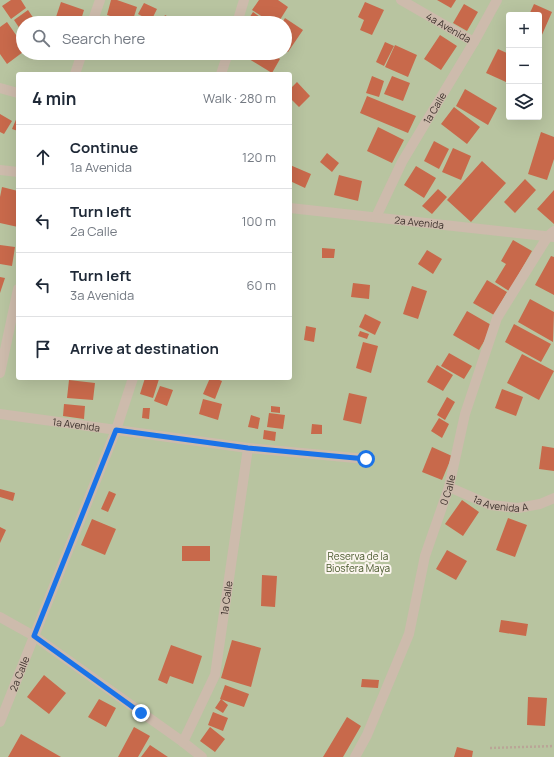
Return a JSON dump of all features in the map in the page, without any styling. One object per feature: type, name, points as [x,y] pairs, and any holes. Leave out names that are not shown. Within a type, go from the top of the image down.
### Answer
[{"type":"street","points":[[94,16],[100,0]]},
{"type":"street","points":[[239,16],[244,0]]},
{"type":"street","name":"4a Avenida","points":[[401,0],[474,42]]},
{"type":"street","name":"1a Calle","points":[[376,217],[402,162],[474,42],[497,0]]},
{"type":"street","points":[[76,72],[80,60]]},
{"type":"street","points":[[222,72],[226,60]]},
{"type":"street","points":[[0,88],[16,92]]},
{"type":"street","points":[[0,170],[16,172]]},
{"type":"street","name":"2a Avenida","points":[[292,208],[552,235]]},
{"type":"street","name":"0 Calle","points":[[355,757],[367,735],[408,634],[425,556],[449,487],[465,414],[497,318],[552,235]]},
{"type":"street","points":[[0,373],[16,298]]},
{"type":"street","name":"2a Calle","points":[[0,722],[116,430],[132,380]]},
{"type":"street","name":"1a Avenida","points":[[0,414],[248,448],[366,459]]},
{"type":"street","name":"1a Calle","points":[[183,742],[215,676],[248,448]]},
{"type":"street","name":"1a Avenida A","points":[[449,487],[490,505],[518,508],[540,504],[554,498]]},
{"type":"street","points":[[0,617],[34,636],[202,757]]},
{"type":"path","points":[[490,748],[554,746]]},
{"type":"green space","name":"Reserva de la Biosfera Maya","points":[[0,0],[554,0],[554,757],[0,757]]},
{"type":"building","points":[[11,0],[21,0],[26,8],[11,19],[2,6]]},
{"type":"building","points":[[111,0],[117,0],[137,7],[134,16],[107,15]]},
{"type":"building","points":[[259,0],[278,0],[288,7],[282,16],[261,16],[252,10]]},
{"type":"building","points":[[437,0],[456,0],[451,8]]},
{"type":"building","points":[[61,2],[84,10],[82,16],[56,16]]},
{"type":"building","points":[[365,2],[384,10],[372,35],[360,30],[364,20],[358,17]]},
{"type":"building","points":[[144,3],[157,9],[154,16],[142,16],[138,14]]},
{"type":"building","points":[[464,4],[478,12],[467,31],[453,23]]},
{"type":"building","points":[[534,4],[552,12],[542,35],[542,12],[530,12]]},
{"type":"building","points":[[28,10],[32,16],[20,16]]},
{"type":"building","points":[[253,12],[259,16],[250,16]]},
{"type":"building","points":[[7,22],[16,35],[16,57],[7,64],[0,54],[0,27]]},
{"type":"building","points":[[292,23],[303,30],[292,46]]},
{"type":"building","points":[[440,35],[457,46],[441,70],[424,59]]},
{"type":"building","points":[[385,42],[394,46],[384,66],[376,62]]},
{"type":"building","points":[[395,45],[417,55],[408,77],[385,67]]},
{"type":"building","points":[[498,49],[506,53],[506,82],[486,73]]},
{"type":"building","points":[[251,60],[279,60],[273,72]]},
{"type":"building","points":[[372,76],[384,81],[379,97],[366,93]]},
{"type":"building","points":[[392,76],[410,83],[403,101],[384,94]]},
{"type":"building","points":[[297,82],[310,96],[299,107],[292,100],[292,87]]},
{"type":"building","points":[[465,89],[497,108],[488,125],[456,106]]},
{"type":"building","points":[[367,96],[416,116],[408,133],[360,113]]},
{"type":"building","points":[[454,107],[480,127],[467,144],[441,124]]},
{"type":"building","points":[[0,114],[12,121],[4,134],[0,132]]},
{"type":"building","points":[[16,120],[16,130],[12,129]]},
{"type":"building","points":[[378,127],[404,140],[392,163],[367,151]]},
{"type":"building","points":[[541,132],[554,137],[554,159],[547,180],[528,174]]},
{"type":"building","points":[[434,141],[449,149],[439,169],[424,161]]},
{"type":"building","points":[[453,148],[471,156],[461,180],[442,172]]},
{"type":"building","points":[[327,153],[339,163],[332,172],[320,162]]},
{"type":"building","points":[[482,161],[506,183],[471,222],[447,200]]},
{"type":"building","points":[[292,166],[311,174],[305,188],[292,182]]},
{"type":"building","points":[[416,166],[436,178],[424,198],[404,185]]},
{"type":"building","points":[[339,175],[362,181],[358,201],[334,195]]},
{"type":"building","points":[[525,179],[536,190],[515,213],[504,202]]},
{"type":"building","points":[[2,187],[16,190],[16,227],[0,223],[0,197]]},
{"type":"building","points":[[438,189],[447,197],[432,214],[422,206]]},
{"type":"building","points":[[554,190],[554,224],[537,209]]},
{"type":"building","points":[[513,240],[532,251],[509,291],[495,282],[506,264],[501,261]]},
{"type":"building","points":[[0,245],[15,247],[12,266],[0,264]]},
{"type":"building","points":[[322,248],[335,249],[334,258],[322,258]]},
{"type":"building","points":[[427,250],[442,259],[433,274],[418,264]]},
{"type":"building","points":[[551,256],[554,257],[554,295],[535,285]]},
{"type":"building","points":[[0,277],[5,278],[0,293]]},
{"type":"building","points":[[487,280],[507,292],[494,315],[473,303]]},
{"type":"building","points":[[353,283],[370,285],[369,299],[351,297]]},
{"type":"building","points":[[412,286],[427,291],[418,319],[403,314]]},
{"type":"building","points":[[530,299],[554,312],[553,342],[518,322]]},
{"type":"building","points":[[467,311],[493,326],[479,350],[453,335]]},
{"type":"building","points":[[365,314],[381,322],[375,335],[359,327]]},
{"type":"building","points":[[514,324],[551,344],[541,362],[505,342]]},
{"type":"building","points":[[306,326],[316,328],[314,342],[304,340]]},
{"type":"building","points":[[360,331],[369,334],[367,339],[358,336]]},
{"type":"building","points":[[363,342],[378,346],[371,373],[356,368]]},
{"type":"building","points":[[449,353],[472,366],[464,379],[441,366]]},
{"type":"building","points":[[522,354],[554,371],[539,400],[507,383]]},
{"type":"building","points":[[437,365],[453,375],[443,391],[427,382]]},
{"type":"building","points":[[69,380],[95,383],[93,400],[67,398]]},
{"type":"building","points":[[144,380],[159,380],[153,398],[140,394]]},
{"type":"building","points":[[209,380],[222,381],[215,399],[203,394]]},
{"type":"building","points":[[160,386],[173,390],[167,406],[154,401]]},
{"type":"building","points":[[502,389],[523,397],[516,416],[495,408]]},
{"type":"building","points":[[349,393],[367,397],[361,424],[343,420]]},
{"type":"building","points":[[447,397],[455,402],[445,420],[437,415]]},
{"type":"building","points":[[203,399],[222,404],[218,420],[199,414]]},
{"type":"building","points":[[64,404],[85,406],[84,419],[63,416]]},
{"type":"building","points":[[271,406],[280,407],[280,413],[271,412]]},
{"type":"building","points":[[143,408],[150,408],[149,419],[142,418]]},
{"type":"building","points":[[269,413],[285,415],[283,429],[267,427]]},
{"type":"building","points":[[251,415],[260,418],[258,429],[248,427]]},
{"type":"building","points":[[439,418],[449,424],[442,438],[431,431]]},
{"type":"building","points":[[312,424],[322,425],[322,434],[311,434]]},
{"type":"building","points":[[264,430],[276,432],[275,441],[263,439]]},
{"type":"building","points":[[542,446],[554,448],[554,471],[539,469]]},
{"type":"building","points":[[432,447],[452,456],[442,480],[422,472]]},
{"type":"building","points":[[0,489],[15,493],[13,501],[0,497]]},
{"type":"building","points":[[109,491],[116,494],[108,512],[101,509]]},
{"type":"building","points":[[462,500],[479,512],[463,536],[445,524]]},
{"type":"building","points":[[508,518],[527,525],[515,557],[496,550]]},
{"type":"building","points":[[92,519],[116,529],[105,555],[81,545]]},
{"type":"building","points":[[0,527],[6,530],[0,543]]},
{"type":"building","points":[[182,546],[210,546],[210,561],[182,561]]},
{"type":"building","points":[[447,550],[467,561],[456,580],[436,569]]},
{"type":"building","points":[[262,575],[277,576],[275,607],[261,606]]},
{"type":"building","points":[[501,620],[528,624],[526,636],[499,632]]},
{"type":"building","points":[[232,640],[261,648],[251,687],[221,678]]},
{"type":"building","points":[[171,645],[202,656],[193,684],[170,676],[167,684],[158,680]]},
{"type":"building","points":[[44,675],[66,693],[49,714],[27,697]]},
{"type":"building","points":[[362,679],[379,680],[378,688],[361,687]]},
{"type":"building","points":[[225,685],[249,694],[244,707],[220,699]]},
{"type":"building","points":[[528,697],[547,698],[545,726],[527,725]]},
{"type":"building","points":[[99,699],[116,708],[106,727],[88,717]]},
{"type":"building","points":[[221,699],[228,705],[223,713],[215,708]]},
{"type":"building","points":[[213,712],[228,718],[223,731],[208,725]]},
{"type":"building","points":[[347,717],[361,726],[343,757],[323,757]]},
{"type":"building","points":[[134,727],[150,736],[138,757],[118,757]]},
{"type":"building","points":[[210,727],[225,739],[215,752],[200,741]]},
{"type":"building","points":[[21,734],[61,757],[8,757]]},
{"type":"building","points":[[150,745],[168,757],[141,757]]},
{"type":"building","points":[[457,747],[473,751],[472,757],[454,757]]},
{"type":"route","points":[[141,713],[34,636],[116,430],[248,448],[366,459]]}]
